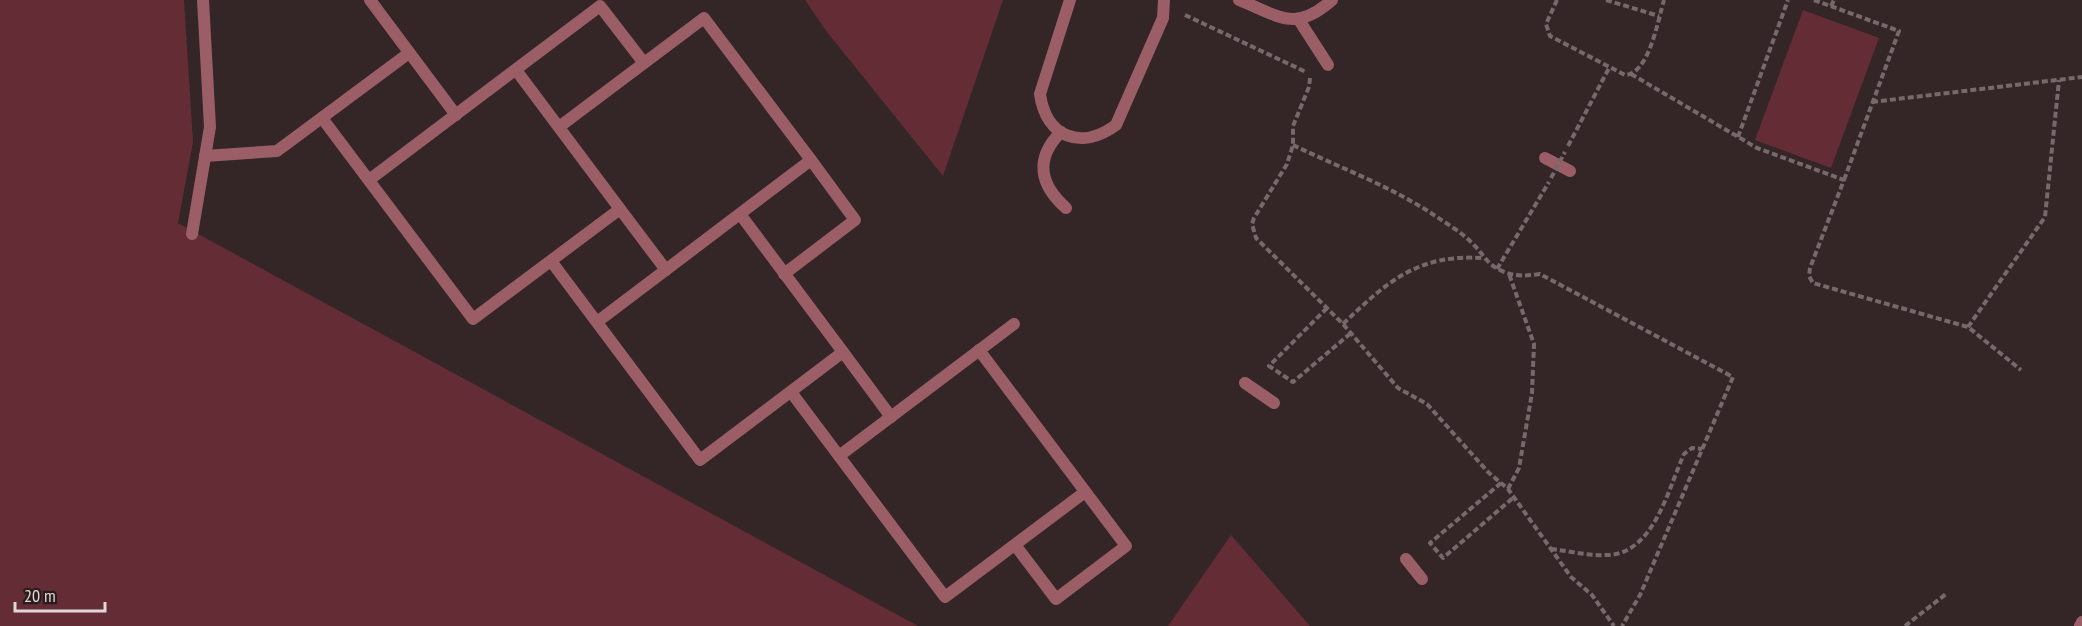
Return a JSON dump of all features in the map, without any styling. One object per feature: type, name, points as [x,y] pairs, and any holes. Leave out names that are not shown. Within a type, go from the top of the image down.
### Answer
[{"type":"street","points":[[192,234],[210,127],[203,0]]},
{"type":"street","points":[[370,0],[456,115]]},
{"type":"street","points":[[1070,0],[1040,94],[1042,109],[1060,132],[1074,138],[1089,139],[1104,134],[1116,126],[1163,18],[1164,3]]},
{"type":"street","points":[[1239,0],[1284,18],[1299,20],[1317,14],[1332,0]]},
{"type":"street","points":[[369,180],[516,70],[598,3],[644,63]]},
{"type":"street","points":[[559,127],[704,18],[855,220],[784,274]]},
{"type":"street","points":[[1299,20],[1328,65]]},
{"type":"street","points":[[205,156],[277,151],[409,53]]},
{"type":"street","points":[[516,70],[666,270]]},
{"type":"street","points":[[322,118],[473,319],[620,209]]},
{"type":"street","points":[[1060,132],[1048,147],[1043,166],[1051,194],[1066,208]]},
{"type":"street","points":[[1545,158],[1570,171]]},
{"type":"street","points":[[597,322],[811,160]]},
{"type":"street","points":[[740,214],[891,417]]},
{"type":"street","points":[[551,261],[700,460],[843,352]]},
{"type":"street","points":[[839,456],[1014,324]]},
{"type":"street","points":[[979,350],[1126,546],[1056,599],[1015,545]]},
{"type":"street","points":[[1245,383],[1274,403]]},
{"type":"street","points":[[791,392],[945,597],[1085,492]]},
{"type":"street","points":[[1406,559],[1422,579]]},
{"type":"street","points":[[2080,626],[2082,622]]},
{"type":"path","points":[[1557,0],[1546,24],[1550,36],[1610,68],[1631,74],[1757,147],[1844,180]]},
{"type":"path","points":[[1606,0],[1659,16]]},
{"type":"path","points":[[1631,74],[1643,64],[1664,0]]},
{"type":"path","points":[[1738,137],[1788,0]]},
{"type":"path","points":[[1814,0],[1899,31],[1810,268],[1809,276],[1813,283],[1968,327],[2021,370]]},
{"type":"path","points":[[1831,6],[1834,0]]},
{"type":"path","points":[[1164,3],[1308,74],[1310,87],[1293,126],[1293,146],[1287,164],[1254,218],[1253,231],[1260,242],[1343,324],[1398,388],[1426,404],[1488,472],[1508,489],[1571,577],[1592,595],[1614,626]]},
{"type":"path","points":[[1497,269],[1551,178],[1610,68]]},
{"type":"path","points":[[1872,102],[2082,78]]},
{"type":"path","points":[[1968,327],[2045,217],[2059,80]]},
{"type":"path","points":[[1293,146],[1436,216],[1474,245],[1483,258],[1497,269],[1509,274],[1540,274],[1733,377],[1640,595],[1622,626]]},
{"type":"path","points":[[1343,324],[1385,284],[1421,266],[1460,256],[1483,258]]},
{"type":"path","points":[[1508,489],[1518,468],[1532,393],[1534,344],[1509,274]]},
{"type":"path","points":[[1327,308],[1269,366],[1293,382],[1351,333]]},
{"type":"path","points":[[1551,549],[1607,555],[1634,547],[1652,525],[1684,454],[1692,448],[1702,448]]},
{"type":"path","points":[[1501,483],[1430,543],[1443,558],[1514,497]]},
{"type":"path","points":[[1905,626],[1946,594]]},
{"type":"shaded area","points":[[0,0],[184,0],[193,142],[178,223],[918,626],[0,626]]},
{"type":"shaded area","points":[[805,0],[1003,0],[943,176],[827,32]]},
{"type":"shaded area","points":[[1803,10],[1879,38],[1831,168],[1755,140]]},
{"type":"shaded area","points":[[1231,535],[1310,626],[1168,626]]}]
